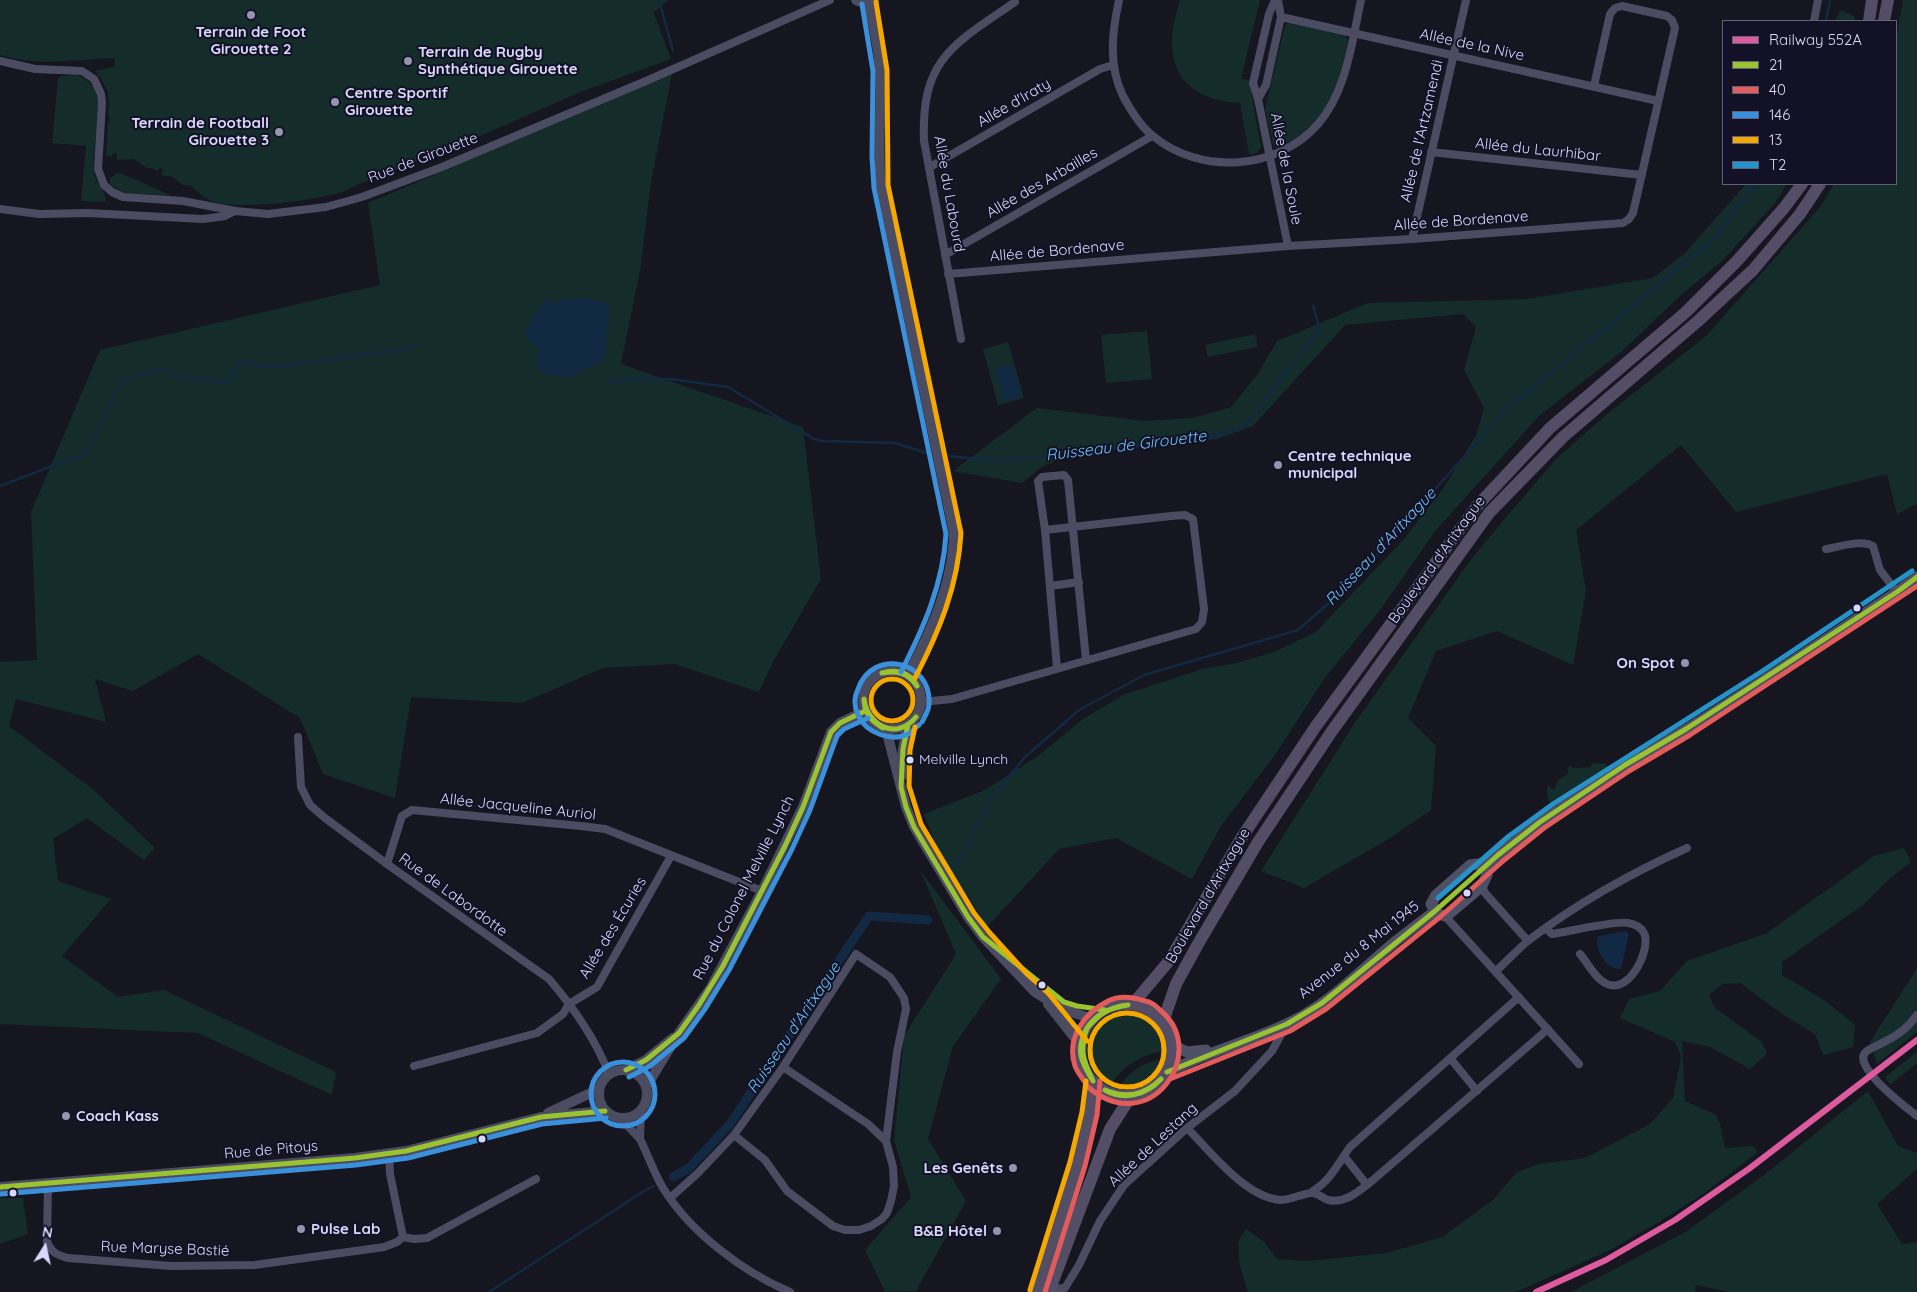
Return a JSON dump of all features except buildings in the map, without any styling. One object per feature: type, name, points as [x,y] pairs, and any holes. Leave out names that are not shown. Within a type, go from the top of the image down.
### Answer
[{"type":"main road","points":[[1869,20],[1872,0]]},
{"type":"main road","points":[[1884,20],[1888,0]]},
{"type":"main road","name":"Boulevard d'Aritxague","points":[[1134,1005],[1169,961],[1242,837],[1316,726],[1477,506],[1550,428],[1699,299],[1767,228],[1801,185]]},
{"type":"main road","name":"Boulevard d'Aritxague","points":[[1163,1022],[1176,984],[1258,842],[1332,732],[1489,513],[1562,437],[1698,322],[1753,270],[1800,214],[1819,185]]},
{"type":"main road","points":[[1484,867],[1534,826],[1575,798],[1701,720],[1917,577]]},
{"type":"main road","points":[[1440,913],[1431,904],[1436,894],[1470,865],[1478,864],[1484,867],[1487,875],[1482,886]]},
{"type":"main road","name":"Avenue du 8 Mai 1945","points":[[1167,1072],[1287,1024],[1322,1003],[1397,940],[1482,886]]},
{"type":"main road","points":[[1134,1005],[1150,1012],[1163,1022],[1168,1030],[1172,1045],[1170,1065],[1158,1084],[1145,1092],[1131,1096],[1111,1093],[1092,1081],[1083,1065],[1081,1046],[1083,1036],[1093,1019],[1114,1006],[1134,1005]]},
{"type":"main road","name":"Avenue du 8 Mai 1945","points":[[1172,1045],[1187,1052],[1200,1052],[1249,1040]]},
{"type":"main road","points":[[1036,1292],[1069,1195],[1079,1158],[1092,1104],[1092,1081]]},
{"type":"main road","points":[[1049,1291],[1110,1130],[1131,1096]]},
{"type":"street","name":"Rue de Girouette","points":[[0,209],[39,214],[88,213],[203,219],[225,216],[235,211],[268,214],[326,208],[362,197],[442,167],[646,81],[830,0]]},
{"type":"street","points":[[856,0],[872,1],[880,68],[881,100],[878,136],[881,186],[954,533],[951,563],[928,637],[908,675]]},
{"type":"street","points":[[1119,0],[1112,43],[1114,66],[1123,97],[1152,136],[1184,154],[1208,162],[1222,163],[1244,162],[1269,156],[1291,146],[1318,124],[1337,94],[1344,76],[1361,0]]},
{"type":"street","name":"Allée de la Soule","points":[[1258,99],[1266,85],[1281,17],[1277,0]]},
{"type":"street","name":"Allée de la Soule","points":[[1277,0],[1269,14],[1253,83],[1258,99],[1288,246]]},
{"type":"street","name":"Allée de l'Artzamendi","points":[[1412,239],[1466,0]]},
{"type":"street","points":[[1814,20],[1818,0]]},
{"type":"street","name":"Allée du Labourd","points":[[961,339],[924,142],[926,94],[936,69],[946,53],[960,40],[1015,2]]},
{"type":"street","name":"Allée de Bordenave","points":[[948,274],[1288,246],[1412,239],[1623,223],[1633,213],[1674,28],[1672,20],[1667,16],[1622,6],[1615,8],[1610,14],[1594,86]]},
{"type":"street","name":"Allée de la Nive","points":[[1281,17],[1658,101]]},
{"type":"street","points":[[0,61],[35,69],[82,71],[94,79],[101,94],[102,103],[98,169],[104,185],[112,192],[123,197],[183,201],[235,211]]},
{"type":"street","name":"Allée d'Iraty","points":[[930,167],[1100,69],[1114,66]]},
{"type":"street","name":"Allée des Arbailles","points":[[945,255],[1152,136]]},
{"type":"street","name":"Allée du Laurhibar","points":[[1431,152],[1642,174]]},
{"type":"street","points":[[1057,668],[1045,530],[1038,481],[1042,477],[1064,475],[1068,480],[1086,660]]},
{"type":"street","points":[[922,702],[952,699],[1196,629],[1202,622],[1204,609],[1196,529],[1193,519],[1185,515],[1045,530]]},
{"type":"street","points":[[1826,549],[1851,544],[1870,544],[1873,546],[1880,570],[1896,592]]},
{"type":"street","points":[[1050,586],[1079,582]]},
{"type":"street","points":[[892,670],[908,675],[919,687],[922,702],[915,719],[908,725],[901,728],[886,729],[873,723],[865,711],[863,702],[867,684],[874,677],[892,670]]},
{"type":"street","name":"Rue du Colonel Melville Lynch","points":[[646,1088],[679,1032],[710,989],[762,891],[803,807],[831,732],[840,723],[865,711]]},
{"type":"street","points":[[901,787],[903,749],[908,725]]},
{"type":"street","points":[[886,729],[906,807],[914,827],[968,917],[996,951],[1044,999],[1081,1046]]},
{"type":"street","name":"Rue de Labordotte","points":[[298,737],[301,787],[310,805],[386,864],[549,979],[595,1044],[609,1074]]},
{"type":"street","name":"Allée Jacqueline Auriol","points":[[386,864],[402,816],[412,810],[581,826],[605,830],[762,891]]},
{"type":"street","points":[[1496,971],[1528,941],[1601,890],[1632,873],[1687,848]]},
{"type":"street","name":"Allée des Écuries","points":[[414,1066],[537,1033],[563,1014],[568,1004],[597,987],[671,856]]},
{"type":"street","points":[[1482,886],[1485,893],[1528,941]]},
{"type":"street","points":[[1440,913],[1496,971],[1579,1064]]},
{"type":"street","points":[[1545,928],[1552,934],[1623,922],[1639,927],[1644,933],[1646,942],[1642,956],[1632,978],[1621,985],[1610,985],[1602,981],[1580,954]]},
{"type":"street","points":[[670,1198],[697,1174],[734,1135],[783,1067],[856,954],[890,977],[904,998],[906,1009],[897,1052],[886,1141],[893,1166],[894,1186],[892,1201],[887,1213],[872,1226],[860,1230],[845,1230],[833,1226],[787,1191],[765,1160],[734,1135]]},
{"type":"street","points":[[1187,1128],[1242,1183],[1256,1193],[1281,1200],[1312,1192],[1322,1186],[1332,1176],[1350,1147],[1519,997]]},
{"type":"street","points":[[1044,999],[1062,1009],[1093,1019]]},
{"type":"street","points":[[1917,1015],[1904,1029],[1888,1041],[1866,1051],[1863,1055],[1863,1060],[1880,1084],[1917,1116]]},
{"type":"street","name":"Allée de Lestang","points":[[1049,1291],[1065,1288],[1079,1265],[1100,1221],[1124,1185],[1187,1128],[1235,1091],[1272,1051],[1287,1024]]},
{"type":"street","points":[[1312,1192],[1329,1200],[1343,1200],[1353,1195],[1548,1029]]},
{"type":"street","name":"Rue du Colonel Melville Lynch","points":[[626,1070],[646,1060],[679,1032]]},
{"type":"street","points":[[1450,1058],[1477,1091]]},
{"type":"street","points":[[783,1067],[868,1124],[886,1141]]},
{"type":"street","points":[[617,1070],[626,1070],[639,1076],[646,1088],[647,1100],[641,1110],[635,1115],[620,1118],[612,1116],[605,1111],[601,1104],[599,1089],[602,1080],[609,1074],[617,1070]]},
{"type":"street","points":[[541,1117],[599,1089]]},
{"type":"street","points":[[640,1139],[641,1110]]},
{"type":"street","points":[[541,1117],[605,1111]]},
{"type":"street","name":"Rue de Pitoys","points":[[0,1187],[390,1154],[541,1117]]},
{"type":"street","points":[[620,1118],[640,1139],[656,1174],[670,1198],[689,1222],[746,1268],[790,1292]]},
{"type":"street","points":[[390,1154],[390,1174],[403,1237]]},
{"type":"street","points":[[1344,1156],[1367,1185]]},
{"type":"street","name":"Rue Maryse Bastié","points":[[48,1184],[47,1242],[51,1250],[57,1255],[68,1258],[171,1266],[255,1265],[389,1246],[403,1237],[414,1239],[427,1238],[536,1179]]},
{"type":"green space","name":"Centre Sportif Girouette","points":[[0,0],[668,0],[656,11],[653,11],[671,59],[583,91],[480,136],[343,192],[315,198],[256,205],[222,204],[211,201],[189,185],[183,185],[171,176],[161,174],[163,170],[160,168],[157,171],[147,168],[134,159],[117,160],[117,154],[113,153],[112,157],[106,156],[108,122],[110,122],[110,117],[108,116],[108,92],[95,71],[114,67],[115,58],[29,61],[0,55]]},
{"type":"green space","points":[[1180,0],[1260,0],[1241,79],[1249,80],[1261,147],[1257,153],[1249,155],[1240,103],[1212,98],[1200,93],[1190,87],[1176,67],[1172,33]]},
{"type":"green space","points":[[1903,0],[1917,0],[1917,504],[1897,514],[1887,474],[1736,512],[1681,445],[1576,530],[1586,591],[1573,665],[1497,631],[1436,651],[1408,718],[1436,746],[1431,810],[1390,838],[1304,888],[1261,871],[1354,724],[1472,558],[1557,458],[1607,414],[1706,336],[1821,206],[1833,185],[1897,185],[1897,33]]},
{"type":"green space","points":[[1841,10],[1854,16],[1855,20],[1836,20]]},
{"type":"green space","points":[[1289,23],[1345,35],[1348,40],[1340,80],[1330,101],[1318,117],[1294,139],[1276,148],[1273,144],[1265,109],[1285,25]]},
{"type":"green space","points":[[672,74],[651,182],[640,271],[621,364],[803,427],[821,579],[773,662],[759,692],[675,664],[603,668],[522,703],[411,697],[395,798],[323,774],[300,718],[198,654],[133,691],[95,679],[106,722],[16,699],[9,726],[95,791],[155,848],[144,860],[87,818],[53,839],[58,881],[111,899],[62,956],[118,997],[164,990],[336,1072],[332,1095],[198,1033],[0,1024],[0,662],[37,660],[31,512],[100,350],[380,285],[368,203]]},
{"type":"green space","points":[[75,75],[87,81],[95,90],[98,102],[94,173],[106,198],[106,202],[81,201],[86,146],[52,143],[58,79],[61,76]]},
{"type":"green space","points":[[118,173],[172,196],[124,193],[110,185],[110,178]]},
{"type":"green space","points":[[1745,185],[1786,185],[1775,203],[1723,260],[1682,294],[1621,352],[1539,416],[1436,530],[1380,610],[1324,679],[1277,752],[1221,826],[1192,879],[1116,838],[1059,849],[987,927],[936,846],[924,814],[985,790],[1038,756],[1083,719],[1123,695],[1202,669],[1237,663],[1274,652],[1316,632],[1404,539],[1442,490],[1476,436],[1484,408],[1464,370],[1476,327],[1463,314],[1345,325],[1253,426],[1217,439],[1076,454],[1043,466],[1022,483],[953,471],[1037,408],[1145,421],[1193,418],[1231,407],[1257,375],[1277,341],[1368,303],[1527,299],[1653,278],[1685,253]]},
{"type":"green space","points":[[1147,331],[1152,379],[1106,383],[1101,335]]},
{"type":"green space","points":[[1255,334],[1258,347],[1208,357],[1205,345]]},
{"type":"green space","points":[[1008,342],[1024,398],[998,405],[983,349]]},
{"type":"green space","points":[[1593,763],[1606,764],[1606,770],[1555,804],[1549,802],[1548,785],[1554,790],[1559,779],[1568,774],[1568,767],[1590,767]]},
{"type":"green space","points":[[1904,848],[1911,862],[1889,879],[1863,905],[1782,962],[1782,975],[1827,1002],[1855,1025],[1853,1047],[1823,1055],[1815,1034],[1782,1014],[1740,983],[1723,984],[1709,995],[1715,1008],[1762,1042],[1767,1054],[1750,1069],[1710,1047],[1682,1041],[1685,1101],[1715,1114],[1720,1124],[1725,1148],[1753,1146],[1758,1152],[1706,1192],[1610,1250],[1516,1292],[1248,1292],[1239,1262],[1238,1242],[1246,1229],[1264,1242],[1277,1259],[1309,1261],[1387,1253],[1442,1237],[1492,1201],[1517,1172],[1539,1164],[1585,1158],[1650,1124],[1673,1098],[1681,1057],[1675,1042],[1620,1018],[1629,999],[1660,991],[1687,961],[1767,933],[1874,856]]},
{"type":"green space","points":[[920,870],[1001,979],[953,1046],[928,1139],[966,1201],[916,1291],[885,1292],[865,1250],[911,1197],[894,1140],[904,1036],[956,954]]},
{"type":"green space","points":[[1917,968],[1917,1032],[1877,1064],[1870,1042]]},
{"type":"green space","points":[[1124,1010],[1136,1011],[1148,1017],[1163,1042],[1165,1051],[1148,1055],[1133,1062],[1110,1086],[1098,1076],[1091,1065],[1087,1053],[1087,1042],[1091,1031],[1098,1022]]},
{"type":"green space","points":[[1917,1052],[1917,1063],[1890,1085],[1885,1077]]},
{"type":"green space","points":[[1164,1059],[1157,1073],[1146,1083],[1133,1088],[1118,1089],[1126,1077],[1137,1068],[1149,1062]]},
{"type":"green space","points":[[1868,1091],[1898,1146],[1917,1153],[1917,1169],[1877,1204],[1902,1244],[1917,1242],[1917,1292],[1730,1292],[1696,1285],[1695,1292],[1571,1292],[1687,1231],[1764,1175]]},
{"type":"green space","points":[[0,1198],[23,1198],[28,1234],[0,1244]]},
{"type":"water","points":[[563,299],[586,299],[608,304],[608,324],[602,362],[568,378],[546,374],[536,365],[539,349],[525,336],[540,306],[548,300],[559,303]]},
{"type":"water","points":[[1012,364],[1021,396],[1005,401],[996,369]]},
{"type":"water","points":[[1627,931],[1629,934],[1621,969],[1616,968],[1602,958],[1598,947],[1598,936]]},
{"type":"waterway","points":[[659,0],[673,51]]},
{"type":"waterway","name":"Ruisseau d'Aritxague","points":[[1826,20],[1830,0]]},
{"type":"waterway","name":"Ruisseau d'Aritxague","points":[[956,867],[989,801],[1025,757],[1079,710],[1144,675],[1298,630],[1347,587],[1508,408],[1713,240],[1755,185]]},
{"type":"waterway","name":"Ruisseau de Girouette","points":[[949,456],[994,461],[1205,439],[1245,426],[1320,329],[1313,306]]},
{"type":"waterway","name":"Ruisseau de Girouette","points":[[0,486],[86,453],[121,381],[164,368],[170,375],[227,382],[239,362],[272,367],[406,349],[418,344]]},
{"type":"waterway","name":"Ruisseau de Girouette","points":[[609,382],[634,379],[671,379],[728,387],[814,439],[823,441],[895,443],[926,453]]},
{"type":"waterway","name":"Ruisseau d'Aritxague","points":[[673,1177],[689,1168],[730,1124],[869,916],[928,920]]},
{"type":"waterway","name":"Ruisseau d'Aritxague","points":[[489,1292],[654,1186]]},
{"type":"rail line","name":"552A","points":[[1536,1292],[1606,1260],[1675,1220],[1750,1168],[1917,1040]]},
{"type":"transit line","name":"13","points":[[876,2],[887,70],[888,185],[961,533],[956,572],[946,608],[915,678]]},
{"type":"transit line","name":"146","points":[[862,4],[873,71],[872,157],[874,188],[946,534],[937,588],[925,622],[901,672]]},
{"type":"transit line","name":"T2","points":[[1438,898],[1509,836],[1553,804],[1761,672],[1912,571]]},
{"type":"transit line","name":"21","points":[[1167,1072],[1287,1024],[1322,1003],[1540,822],[1625,765],[1686,729],[1897,592],[1917,577]]},
{"type":"transit line","name":"40","points":[[1170,1079],[1290,1031],[1326,1009],[1440,917],[1503,861],[1544,828],[1629,771],[1690,735],[1917,586]]},
{"type":"transit line","name":"146","points":[[919,725],[910,733],[895,737],[880,734],[867,727],[858,715],[855,702],[857,692],[865,676],[876,668],[888,664],[912,669],[921,678],[927,689],[929,706],[922,722]]},
{"type":"transit line","name":"21","points":[[882,673],[892,671],[902,673],[911,678],[917,686]]},
{"type":"transit line","name":"21","points":[[882,673],[893,672],[906,675],[917,686]]},
{"type":"transit line","name":"13","points":[[896,679],[904,682],[910,688],[913,700],[910,712],[904,718],[888,721],[880,718],[874,712],[871,696],[874,688],[880,682],[896,679]]},
{"type":"transit line","name":"21","points":[[864,699],[871,717],[884,727],[900,728],[916,717]]},
{"type":"transit line","name":"21","points":[[864,699],[865,708],[869,716],[883,728]]},
{"type":"transit line","name":"21","points":[[626,1070],[646,1060],[679,1033],[699,1005],[723,966],[785,846],[803,807],[831,732],[840,723],[865,711]]},
{"type":"transit line","name":"146","points":[[629,1077],[650,1066],[684,1038],[705,1009],[729,970],[792,849],[810,810],[837,736],[844,729],[868,718]]},
{"type":"transit line","name":"21","points":[[908,725],[903,749],[901,787],[906,807],[914,827],[968,917],[983,937],[1064,1002],[1105,1010]]},
{"type":"transit line","name":"13","points":[[915,727],[910,750],[909,786],[921,824],[974,913],[1027,974],[1049,994],[1087,1041]]},
{"type":"transit line","name":"40","points":[[1087,1085],[1076,1068],[1073,1056],[1075,1036],[1085,1019],[1099,1006],[1117,998],[1136,998],[1154,1004],[1174,1028],[1179,1048],[1176,1067],[1166,1084],[1151,1097],[1132,1103],[1111,1101],[1088,1087]]},
{"type":"transit line","name":"21","points":[[1087,1028],[1095,1018],[1105,1012],[1116,1007],[1128,1005]]},
{"type":"transit line","name":"21","points":[[1087,1028],[1105,1012],[1128,1005]]},
{"type":"transit line","name":"13","points":[[1120,1013],[1134,1013],[1148,1019],[1158,1029],[1164,1043],[1164,1050],[1162,1064],[1148,1081],[1134,1087],[1120,1087],[1106,1081],[1096,1071],[1090,1057],[1090,1043],[1096,1029],[1106,1019],[1120,1013]]},
{"type":"transit line","name":"21","points":[[1087,1028],[1083,1043],[1083,1055],[1093,1081]]},
{"type":"transit line","name":"21","points":[[1087,1028],[1080,1049],[1085,1068],[1093,1081]]},
{"type":"transit line","name":"146","points":[[623,1062],[641,1068],[649,1076],[655,1094],[649,1112],[641,1120],[623,1126],[605,1120],[597,1112],[591,1094],[597,1076],[605,1068],[623,1062]]},
{"type":"transit line","name":"21","points":[[1105,1090],[1113,1093],[1135,1094],[1148,1089],[1161,1079]]},
{"type":"transit line","name":"21","points":[[1105,1090],[1120,1095],[1134,1095],[1149,1089],[1161,1079]]},
{"type":"transit line","name":"13","points":[[1030,1290],[1070,1162],[1082,1112],[1086,1081]]},
{"type":"transit line","name":"40","points":[[1045,1292],[1085,1166],[1097,1115],[1100,1081]]},
{"type":"transit line","name":"21","points":[[0,1187],[355,1158],[406,1151],[541,1117],[605,1111]]},
{"type":"transit line","name":"146","points":[[1,1194],[356,1165],[408,1158],[542,1124],[606,1118]]},
{"type":"place","name":"Terrain de Foot Girouette 2","points":[[251,15]]},
{"type":"place","name":"Terrain de Rugby Synthétique Girouette","points":[[408,61]]},
{"type":"place","name":"Centre Sportif Girouette","points":[[335,102]]},
{"type":"place","name":"Terrain de Football Girouette 3","points":[[279,132]]},
{"type":"place","name":"Centre technique municipal","points":[[1278,465]]},
{"type":"place","name":"On Spot","points":[[1685,663]]},
{"type":"place","name":"Melville Lynch","points":[[910,760]]},
{"type":"place","name":"Coach Kass","points":[[66,1116]]},
{"type":"place","name":"Les Genêts","points":[[1013,1168]]},
{"type":"place","name":"Pulse Lab","points":[[301,1229]]},
{"type":"place","name":"B&B Hôtel","points":[[997,1231]]}]
